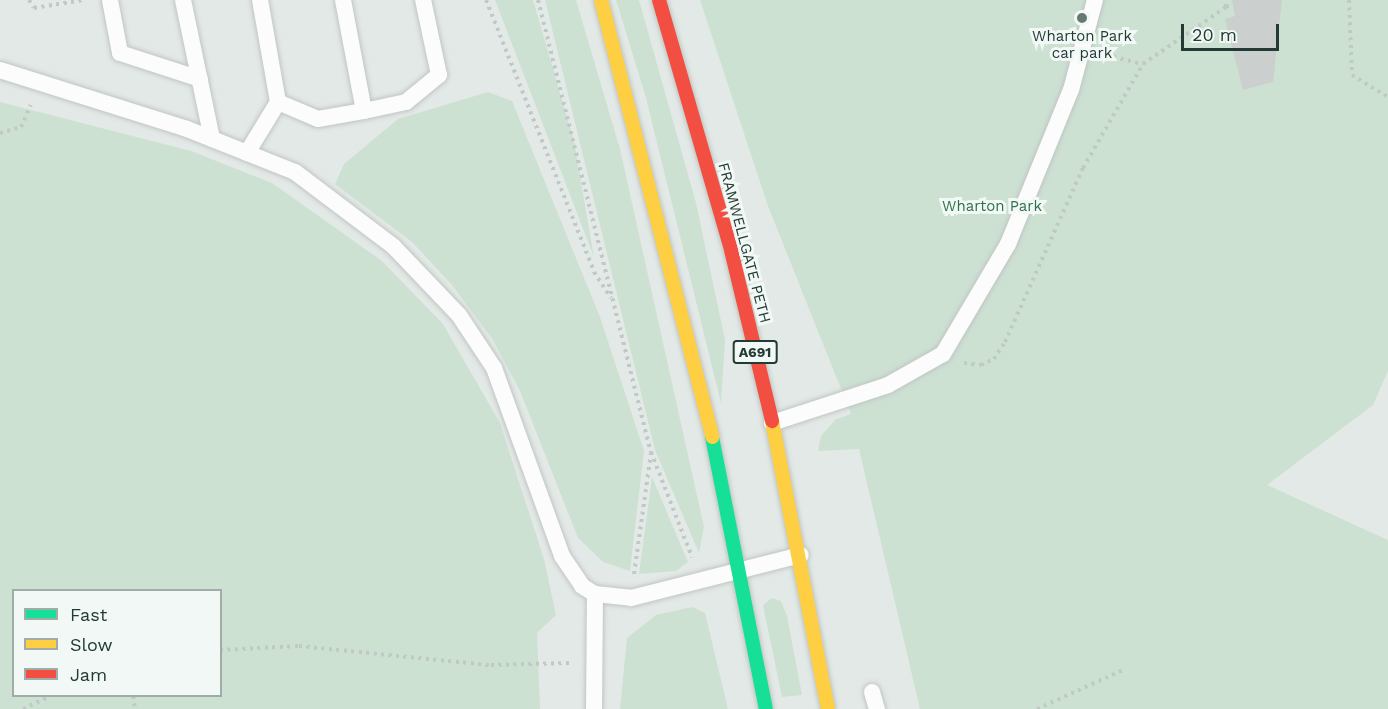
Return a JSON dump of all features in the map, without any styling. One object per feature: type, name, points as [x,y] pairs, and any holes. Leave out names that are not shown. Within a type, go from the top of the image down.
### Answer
[{"type":"highway","points":[[601,0],[702,388],[766,709]]},
{"type":"highway","name":"FRAMWELLGATE PETH","points":[[659,0],[731,250],[801,555],[828,709]]},
{"type":"lane","points":[[110,0],[120,53],[200,79]]},
{"type":"lane","points":[[183,0],[212,140]]},
{"type":"lane","points":[[247,153],[278,102],[260,0]]},
{"type":"lane","points":[[343,0],[364,111]]},
{"type":"lane","points":[[278,102],[318,119],[405,102],[439,75],[423,0]]},
{"type":"lane","points":[[772,423],[888,385],[943,354],[1008,244],[1071,90],[1095,0]]},
{"type":"lane","points":[[4,75],[212,140],[295,172],[393,246],[459,315],[494,368],[517,420],[562,556],[582,586],[595,594],[631,598],[801,555]]},
{"type":"lane","points":[[594,709],[597,662],[595,594]]},
{"type":"lane","points":[[872,692],[877,709]]},
{"type":"path","points":[[29,0],[34,8],[83,0]]},
{"type":"path","points":[[486,0],[594,272],[613,300]]},
{"type":"path","points":[[538,0],[651,452],[631,598]]},
{"type":"path","points":[[1225,0],[1226,7]]},
{"type":"path","points":[[1349,0],[1352,75],[1388,96]]},
{"type":"path","points":[[943,354],[969,365],[994,359],[1083,168],[1143,64],[1233,4]]},
{"type":"path","points":[[1107,56],[1143,64]]},
{"type":"path","points":[[0,133],[21,127],[40,85]]},
{"type":"path","points":[[222,650],[345,648],[491,665],[597,662]]},
{"type":"path","points":[[1037,709],[1123,670]]},
{"type":"path","points":[[23,709],[48,697]]},
{"type":"green space","points":[[495,0],[533,0],[574,141],[594,257]]},
{"type":"green space","points":[[545,0],[576,0],[620,149],[704,527],[699,553],[655,450]]},
{"type":"green space","points":[[616,0],[639,0],[696,203],[725,340],[721,403],[646,98]]},
{"type":"green space","name":"Wharton Park","points":[[700,0],[1388,0],[1388,371],[1373,405],[1267,485],[1388,540],[1388,709],[920,709],[859,449],[818,451],[821,436],[836,419],[851,414],[768,206]]},
{"type":"green space","points":[[488,92],[512,101],[600,317],[644,451],[630,571],[603,562],[578,538],[520,391],[493,340],[452,285],[412,242],[335,184],[344,164],[398,119]]},
{"type":"green space","points":[[0,102],[191,151],[272,183],[382,261],[443,324],[500,423],[544,559],[556,615],[537,633],[540,709],[0,709]]},
{"type":"green space","points":[[652,477],[688,562],[676,571],[639,574]]},
{"type":"green space","points":[[772,598],[781,601],[787,616],[802,695],[782,697],[763,605]]},
{"type":"green space","points":[[692,607],[705,613],[728,709],[620,709],[627,638],[656,615]]},
{"type":"building","points":[[1232,0],[1282,0],[1273,82],[1243,90],[1225,19],[1235,16]]},
{"type":"traffic: fast","points":[[712,437],[766,709]]},
{"type":"traffic: slow","points":[[601,0],[712,437]]},
{"type":"traffic: slow","points":[[772,421],[828,709]]},
{"type":"traffic: jam","points":[[659,0],[731,250],[772,421]]},
{"type":"place","name":"Wharton Park car park","points":[[1082,18]]}]
